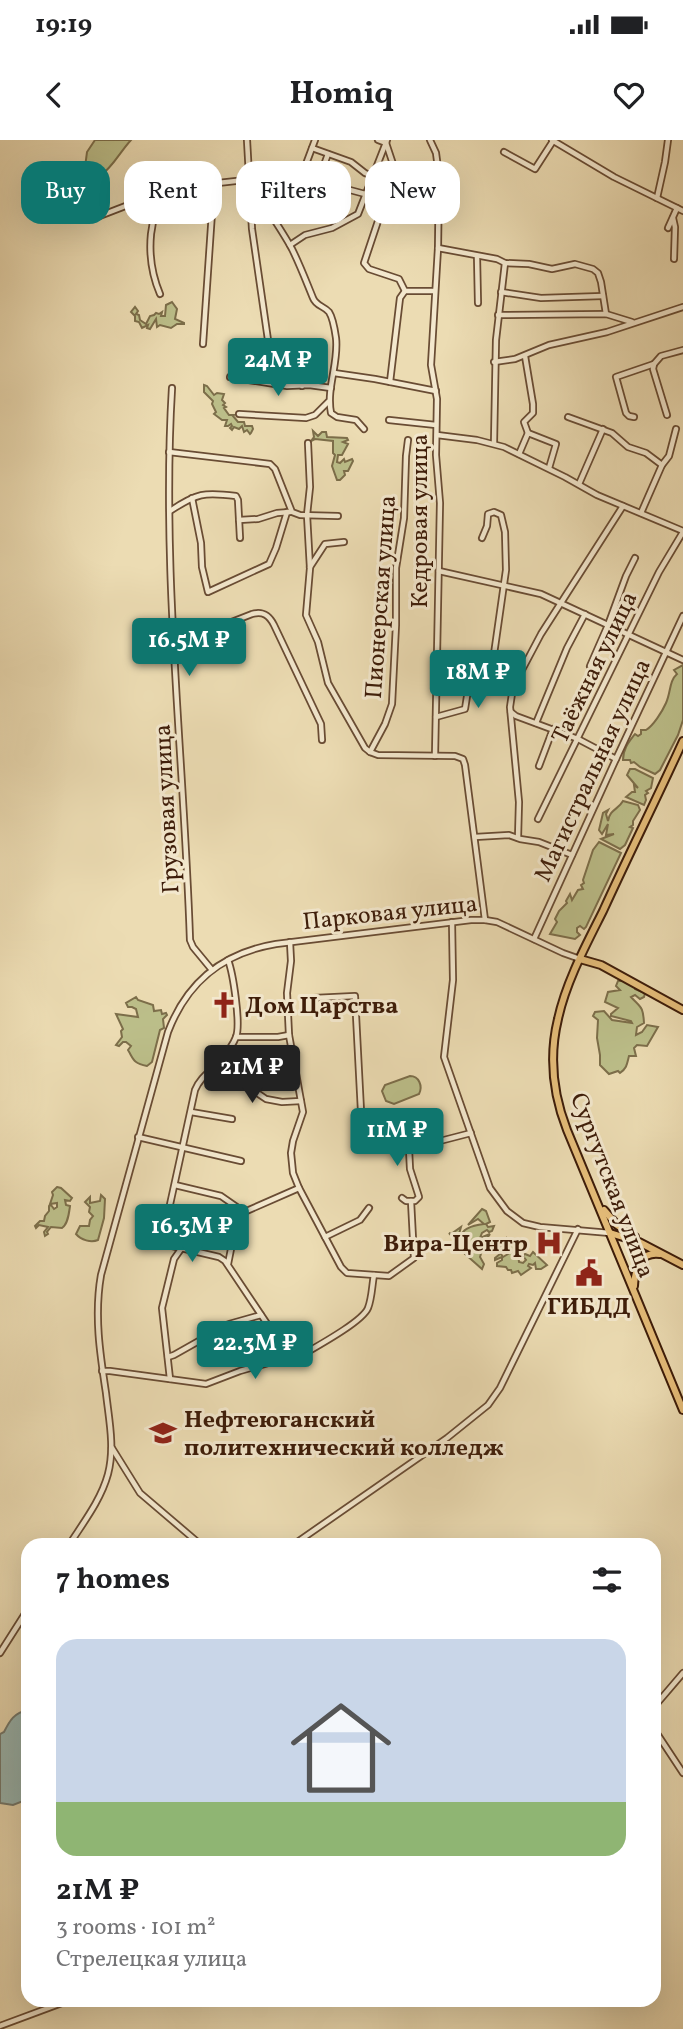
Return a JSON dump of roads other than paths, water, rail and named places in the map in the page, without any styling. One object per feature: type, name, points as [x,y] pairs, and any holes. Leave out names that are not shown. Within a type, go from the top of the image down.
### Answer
[{"type":"main road","name":"Сургутская улица","points":[[683,741],[580,959],[558,1019],[554,1055],[554,1084],[563,1120],[683,1410]]},
{"type":"main road","name":"Парковая улица","points":[[580,959],[601,965],[683,1010]]},
{"type":"main road","points":[[598,1203],[617,1225],[683,1265]]},
{"type":"main road","points":[[610,1233],[631,1238],[657,1250]]},
{"type":"main road","points":[[634,1291],[636,1270],[642,1259],[652,1253],[667,1256]]},
{"type":"street","points":[[247,140],[248,161]]},
{"type":"street","points":[[308,161],[315,140]]},
{"type":"street","points":[[378,140],[387,142]]},
{"type":"street","name":"Кедровая улица","points":[[430,140],[439,170],[438,248],[431,365],[436,391],[436,454],[440,503],[435,756]]},
{"type":"street","points":[[656,198],[666,162],[668,140]]},
{"type":"street","points":[[504,152],[535,169],[552,141],[603,172],[683,211]]},
{"type":"street","points":[[379,161],[387,142]]},
{"type":"street","points":[[387,142],[397,182],[383,206],[364,263],[369,269],[399,279],[405,291]]},
{"type":"street","points":[[312,149],[351,162],[365,173]]},
{"type":"street","points":[[325,161],[328,154]]},
{"type":"street","points":[[290,245],[305,235],[326,230],[354,217],[360,210],[365,194],[351,190]]},
{"type":"street","points":[[668,228],[677,208]]},
{"type":"street","points":[[673,218],[674,259]]},
{"type":"street","points":[[153,224],[150,247],[159,294]]},
{"type":"street","points":[[203,344],[212,224]]},
{"type":"street","points":[[252,224],[268,340],[272,345],[288,349],[293,355],[302,386]]},
{"type":"street","points":[[276,224],[304,273],[314,301],[331,316],[336,343],[334,373],[328,401],[332,415],[356,420],[364,429]]},
{"type":"street","points":[[438,248],[497,259],[505,263],[529,264],[556,270],[575,264],[593,269],[598,273],[601,282],[606,314]]},
{"type":"street","points":[[477,256],[478,303]]},
{"type":"street","points":[[494,444],[494,362],[505,263]]},
{"type":"street","points":[[405,291],[434,290]]},
{"type":"street","points":[[390,382],[400,298],[405,291]]},
{"type":"street","points":[[501,292],[541,298],[603,296]]},
{"type":"street","points":[[494,362],[525,356],[549,345],[607,332],[683,307]]},
{"type":"street","points":[[498,315],[606,314],[633,322]]},
{"type":"street","points":[[634,417],[626,413],[616,377],[653,364],[661,356],[683,350]]},
{"type":"street","points":[[519,454],[528,433],[524,422],[533,413],[525,356]]},
{"type":"street","points":[[653,364],[667,415]]},
{"type":"street","points":[[334,373],[436,391]]},
{"type":"street","points":[[230,377],[272,385],[331,388]]},
{"type":"street","name":"Грузовая улица","points":[[172,388],[169,452],[174,647],[190,940],[212,970]]},
{"type":"street","points":[[239,414],[306,418],[314,415],[328,401]]},
{"type":"street","points":[[568,417],[603,429],[628,447],[652,457],[662,465]]},
{"type":"street","points":[[389,420],[437,425]]},
{"type":"street","points":[[579,484],[603,429]]},
{"type":"street","points":[[641,513],[671,450],[676,429]]},
{"type":"street","points":[[528,433],[556,444],[549,468]]},
{"type":"street","points":[[437,435],[494,444],[549,468],[597,495],[683,532]]},
{"type":"street","name":"Пионерская улица","points":[[370,752],[385,724],[391,704],[396,568],[403,526],[408,440]]},
{"type":"street","points":[[309,443],[310,487],[307,515],[310,568],[306,615],[318,642],[328,683],[365,748],[370,752],[384,756],[458,756],[464,761],[485,920]]},
{"type":"street","points":[[169,452],[272,465],[289,512],[269,564],[208,592],[191,498]]},
{"type":"street","points":[[170,512],[191,498],[210,493],[236,496],[240,538]]},
{"type":"street","points":[[518,838],[519,803],[511,712],[516,681],[541,634],[623,506]]},
{"type":"street","points":[[239,520],[289,512],[338,516]]},
{"type":"street","points":[[482,538],[488,514],[494,512],[502,515],[506,548],[505,586],[494,654]]},
{"type":"street","name":"Таёжная улица","points":[[538,819],[659,572],[683,532]]},
{"type":"street","points":[[310,568],[325,544],[344,542]]},
{"type":"street","points":[[590,666],[635,558]]},
{"type":"street","points":[[438,571],[534,592],[683,660]]},
{"type":"street","points":[[174,647],[252,614],[267,614],[321,724],[322,740]]},
{"type":"street","points":[[536,723],[584,614]]},
{"type":"street","name":"Магистральная улица","points":[[534,939],[683,617]]},
{"type":"street","points":[[436,718],[465,709],[472,664]]},
{"type":"street","points":[[511,712],[578,739],[615,759]]},
{"type":"street","points":[[539,766],[553,729]]},
{"type":"street","points":[[475,837],[509,835],[539,842],[572,855]]},
{"type":"street","points":[[452,922],[453,980],[444,1057],[490,1188],[512,1216],[528,1225],[610,1233]]},
{"type":"street","name":"Парковая улица","points":[[112,1447],[97,1322],[98,1291],[168,1032],[190,989],[228,960],[256,948],[452,922],[497,922],[580,959]]},
{"type":"street","points":[[290,942],[287,993],[289,1035],[303,1112],[291,1150],[293,1173],[344,1272],[389,1276],[414,1258],[411,1201]]},
{"type":"street","points":[[228,960],[237,1014],[236,1037],[198,1084],[168,1216],[168,1245],[219,1257],[229,1253]]},
{"type":"street","points":[[314,998],[355,996],[361,1111],[365,1128],[382,1144]]},
{"type":"street","points":[[236,1037],[289,1035]]},
{"type":"street","points":[[216,1065],[266,1099],[301,1101]]},
{"type":"street","points":[[191,1112],[232,1119]]},
{"type":"street","points":[[365,1128],[358,1132],[361,1138],[409,1149],[471,1133]]},
{"type":"street","points":[[138,1137],[241,1161]]},
{"type":"street","points":[[402,1198],[415,1201],[419,1197],[410,1169],[409,1149]]},
{"type":"street","points":[[175,1185],[221,1196],[244,1212]]},
{"type":"street","points":[[228,1264],[236,1225],[244,1212],[299,1188]]},
{"type":"street","points":[[325,1237],[360,1220],[369,1208]]},
{"type":"street","points":[[303,1538],[447,1438],[493,1400],[578,1229]]},
{"type":"street","points":[[170,1379],[162,1308],[174,1259],[181,1249]]},
{"type":"street","points":[[219,1257],[228,1264],[292,1361],[364,1314],[369,1303],[374,1275]]},
{"type":"street","points":[[168,1357],[232,1323],[261,1315]]},
{"type":"street","points":[[102,1371],[208,1384],[240,1371],[289,1357]]},
{"type":"street","points":[[112,1447],[140,1493],[193,1538]]},
{"type":"street","points":[[73,1538],[102,1490],[112,1447]]},
{"type":"street","points":[[110,1464],[114,1460],[119,1461]]},
{"type":"street","points":[[0,1653],[21,1620]]},
{"type":"street","points":[[661,1699],[683,1673]]},
{"type":"street","points":[[661,1739],[683,1773]]},
{"type":"street","points":[[0,2026],[52,2007]]},
{"type":"water","points":[[21,1712],[21,1802],[13,1805],[0,1803],[0,1734]]},
{"type":"place","name":"Дом Царства","points":[[224,1005]]},
{"type":"place","name":"Вира-Центр","points":[[549,1243]]},
{"type":"place","name":"ГИБДД","points":[[589,1273]]},
{"type":"place","name":"Нефтеюганский политехнический колледж","points":[[163,1433]]}]
